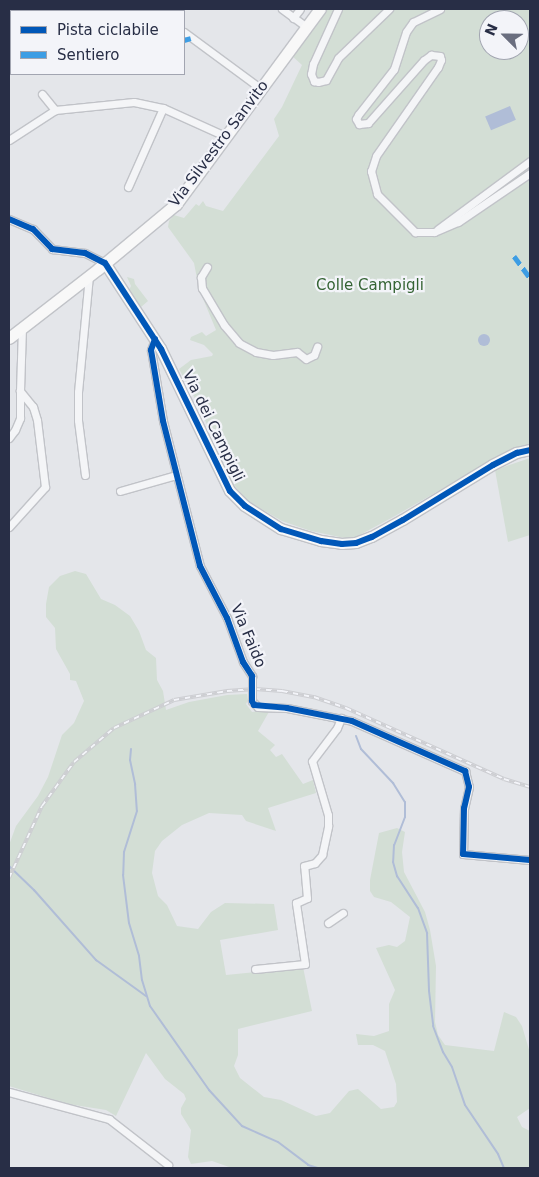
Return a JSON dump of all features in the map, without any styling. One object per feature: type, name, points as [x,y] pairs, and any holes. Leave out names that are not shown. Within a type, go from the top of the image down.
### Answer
[{"type":"main road","name":"Via Silvestro Sanvito","points":[[9,338],[105,264],[176,204],[320,9]]},
{"type":"street","points":[[282,9],[306,26]]},
{"type":"street","points":[[293,18],[300,9]]},
{"type":"street","points":[[338,9],[313,64],[311,74],[314,81],[326,80],[338,58],[389,9]]},
{"type":"street","points":[[440,9],[418,18],[409,28],[394,69],[356,119],[359,124],[368,123],[424,60],[431,55],[440,56],[440,64],[376,156],[371,171],[377,194],[413,230],[418,233],[434,232],[458,222],[530,173]]},
{"type":"street","points":[[187,39],[260,88]]},
{"type":"street","points":[[42,94],[55,110]]},
{"type":"street","points":[[9,140],[55,110],[87,105],[134,102],[163,108],[226,136]]},
{"type":"street","points":[[128,186],[163,108]]},
{"type":"street","points":[[434,232],[530,161]]},
{"type":"street","points":[[9,219],[33,229],[52,249],[85,253],[105,264]]},
{"type":"street","name":"Via dei Campigli","points":[[105,264],[155,339],[190,405],[230,491],[244,506],[281,529],[302,536],[342,544],[364,540],[403,520],[493,464],[517,453],[530,450]]},
{"type":"street","points":[[207,267],[201,276],[202,288],[224,325],[239,343],[256,352],[273,355],[296,352],[306,359],[314,355],[317,347]]},
{"type":"street","points":[[85,475],[78,428],[78,392],[89,276]]},
{"type":"street","points":[[9,438],[20,418],[22,329]]},
{"type":"street","name":"Via Faido","points":[[155,339],[151,350],[163,421],[176,475],[201,567],[228,618],[243,662],[252,676],[252,701],[258,706],[287,708],[352,721],[465,770],[469,787],[463,815],[462,854],[530,860]]},
{"type":"street","points":[[9,526],[45,487],[38,420],[33,407],[20,391]]},
{"type":"street","points":[[120,491],[176,475]]},
{"type":"street","points":[[255,969],[306,964],[296,903],[307,898],[304,866],[315,863],[322,855],[328,826],[328,815],[312,761],[337,728],[341,718]]},
{"type":"street","points":[[328,923],[343,913]]},
{"type":"street","points":[[9,1092],[109,1119],[168,1165]]},
{"type":"green space","name":"Colle Campigli","points":[[322,9],[530,9],[530,445],[490,461],[395,516],[349,539],[311,531],[282,521],[248,501],[233,484],[198,404],[179,369],[191,360],[212,356],[213,354],[204,345],[190,340],[191,337],[202,332],[206,336],[216,330],[199,289],[194,263],[168,227],[169,221],[174,215],[184,218],[196,204],[199,206],[203,201],[206,206],[223,211],[279,136],[274,119],[282,107],[302,65],[291,55]]},
{"type":"green space","points":[[127,277],[134,279],[135,284],[148,301],[141,307],[129,290],[131,286]]},
{"type":"green space","points":[[530,458],[530,535],[508,542],[495,470]]},
{"type":"green space","points":[[75,571],[86,574],[101,599],[115,605],[130,616],[139,631],[146,650],[156,658],[157,680],[163,691],[166,710],[189,702],[227,695],[247,694],[248,700],[246,704],[252,712],[270,710],[258,731],[275,745],[270,750],[276,757],[282,754],[303,784],[313,780],[316,793],[268,808],[276,831],[246,821],[242,815],[209,813],[182,825],[162,841],[155,851],[152,873],[158,896],[167,905],[177,926],[198,929],[211,912],[225,903],[274,904],[278,930],[220,940],[226,975],[303,967],[312,1011],[238,1029],[238,1055],[234,1066],[240,1078],[264,1097],[281,1100],[316,1116],[330,1113],[349,1091],[358,1089],[381,1109],[394,1107],[397,1102],[396,1084],[385,1051],[373,1045],[358,1045],[356,1034],[374,1036],[389,1031],[389,1004],[395,990],[376,948],[389,945],[397,947],[405,941],[410,917],[391,902],[374,897],[370,891],[370,880],[379,833],[397,828],[405,832],[402,852],[404,872],[425,912],[430,930],[436,966],[435,1022],[438,1035],[445,1045],[494,1051],[504,1012],[516,1017],[522,1026],[530,1053],[530,1108],[517,1117],[522,1127],[530,1131],[530,1168],[232,1168],[212,1161],[191,1164],[188,1157],[191,1130],[181,1114],[181,1108],[186,1099],[184,1094],[165,1079],[146,1053],[116,1116],[106,1110],[68,1104],[9,1086],[9,845],[16,826],[38,796],[48,777],[62,735],[74,723],[84,701],[76,681],[70,680],[70,674],[56,649],[55,628],[46,617],[49,587],[60,576]]},
{"type":"water","points":[[510,106],[516,120],[491,130],[485,117]]},
{"type":"water","points":[[484,334],[490,340],[484,346],[478,340]]},
{"type":"waterway","points":[[356,736],[361,749],[393,783],[405,802],[405,817],[394,845],[393,862],[397,876],[418,908],[427,933],[429,991],[433,1026],[443,1052],[452,1067],[465,1105],[498,1154],[504,1168]]},
{"type":"waterway","points":[[131,749],[130,760],[135,784],[137,811],[124,852],[123,875],[129,923],[139,956],[142,980],[150,1006],[209,1090],[242,1126],[278,1142],[308,1165],[318,1168]]},
{"type":"waterway","points":[[9,866],[34,890],[96,960],[146,996]]},
{"type":"railway","points":[[9,878],[42,806],[74,762],[114,728],[174,700],[227,691],[255,689],[282,691],[314,697],[346,708],[504,779],[530,787]]},
{"type":"marked path","points":[[185,40],[191,38]]},
{"type":"marked path","points":[[514,256],[530,278]]},
{"type":"cycle path","points":[[9,219],[33,229],[52,249],[85,253],[105,263],[161,349],[230,491],[245,506],[281,529],[321,541],[342,544],[356,543],[372,537],[403,520],[493,465],[517,453],[530,450]]},
{"type":"cycle path","points":[[155,339],[151,350],[163,421],[200,566],[227,618],[243,662],[252,676],[252,701],[254,705],[287,708],[352,721],[465,771],[469,787],[464,808],[463,854],[530,860]]}]
